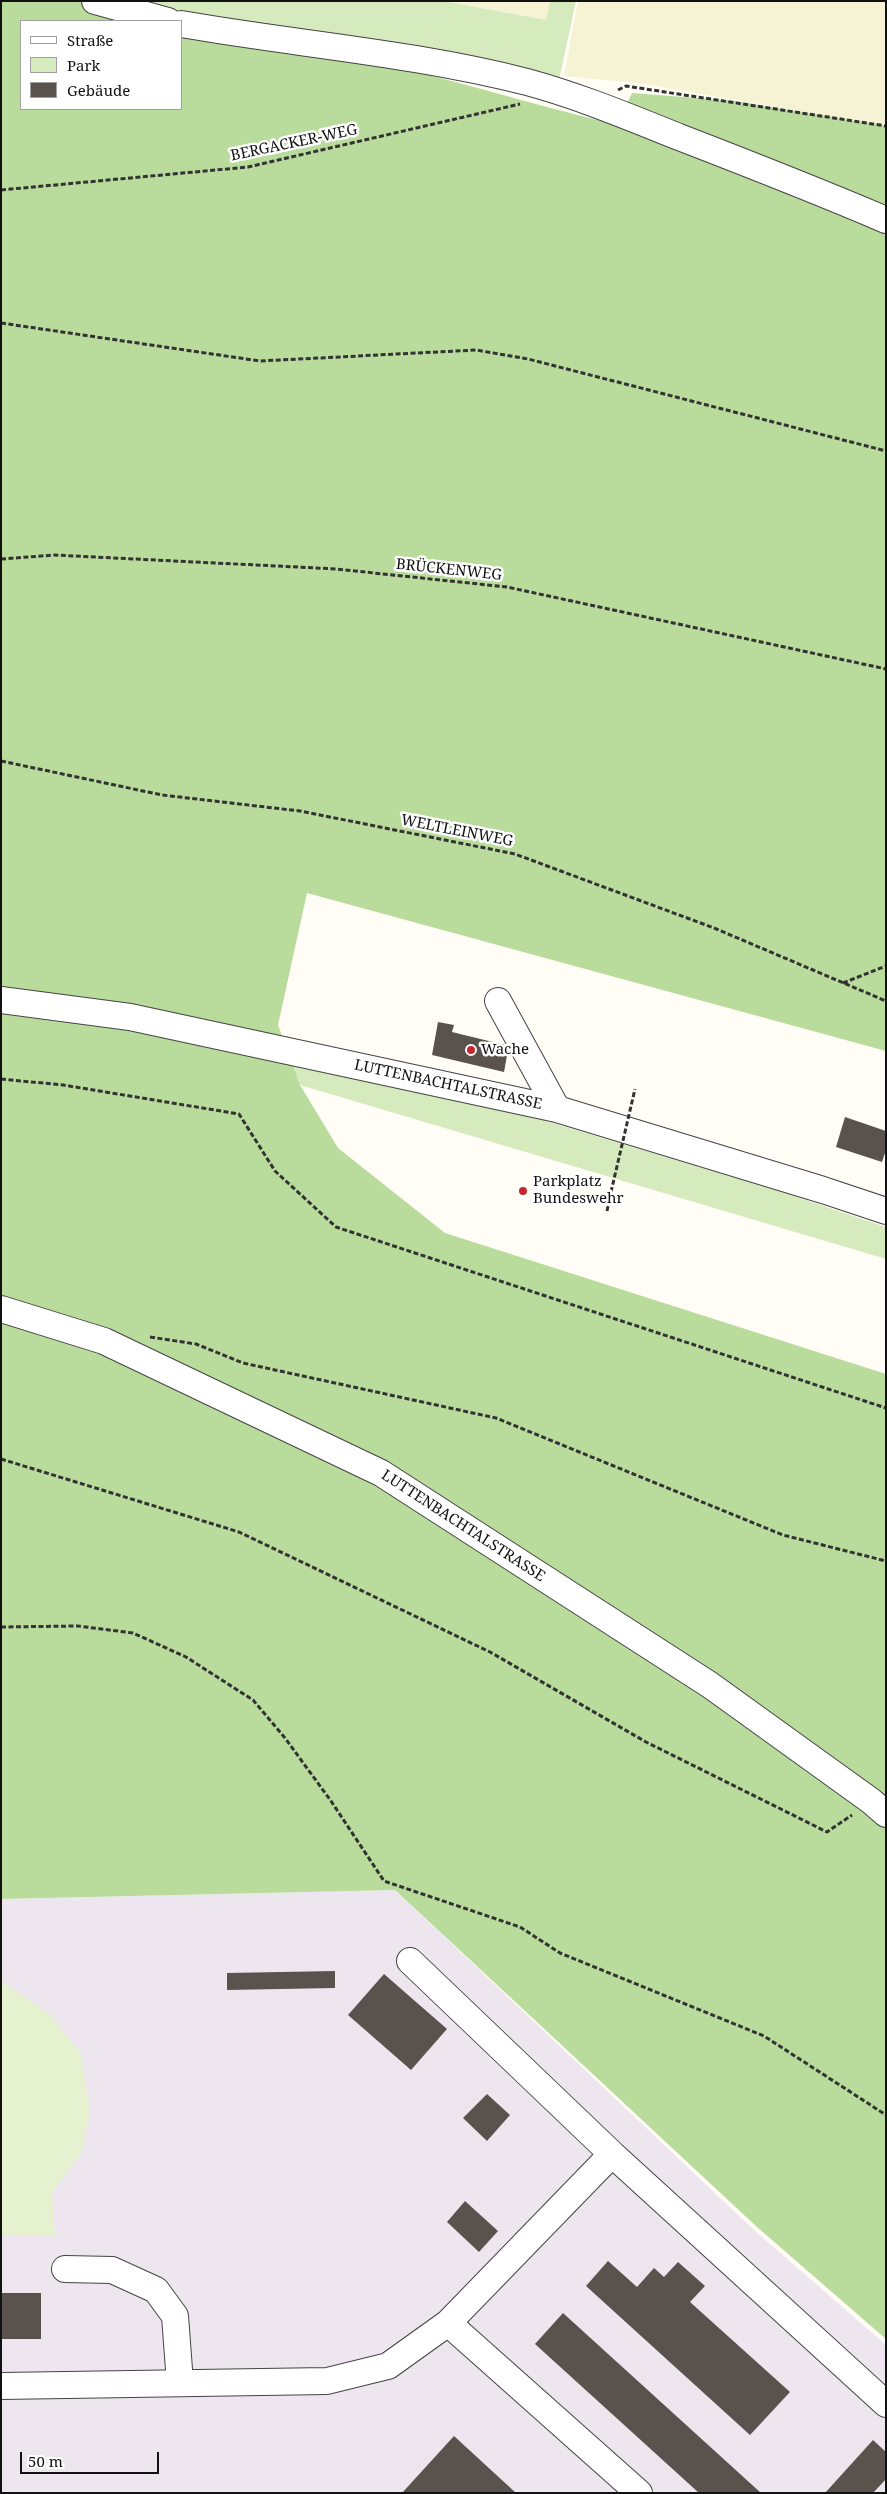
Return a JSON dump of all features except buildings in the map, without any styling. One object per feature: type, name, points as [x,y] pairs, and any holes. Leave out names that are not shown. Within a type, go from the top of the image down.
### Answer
[{"type":"street","points":[[95,1],[164,20]]},
{"type":"street","points":[[182,24],[270,39],[408,56],[527,82],[600,106],[821,192],[886,220]]},
{"type":"street","name":"LUTTENBACHTALSTRASSE","points":[[1,1000],[130,1017],[557,1109],[886,1211]]},
{"type":"street","points":[[498,1001],[557,1109]]},
{"type":"street","name":"LUTTENBACHTALSTRASSE","points":[[1,1309],[104,1341],[380,1472],[710,1685],[878,1807]]},
{"type":"street","points":[[410,1961],[612,2154],[886,2404]]},
{"type":"street","points":[[1,2386],[326,2381],[388,2366],[448,2323],[612,2154]]},
{"type":"street","points":[[65,2269],[112,2270],[156,2290],[174,2316],[180,2383]]},
{"type":"street","points":[[448,2323],[639,2493]]},
{"type":"path","points":[[600,106],[608,96],[626,86],[886,126]]},
{"type":"path","name":"BERGACKER-WEG","points":[[1,190],[248,167],[522,103]]},
{"type":"path","points":[[1,323],[260,361],[476,350],[528,359],[886,451]]},
{"type":"path","name":"BRÜCKENWEG","points":[[1,559],[55,555],[336,569],[507,588],[886,670]]},
{"type":"path","name":"WELTLEINWEG","points":[[1,761],[162,795],[300,811],[515,854],[714,928],[886,1001]]},
{"type":"path","points":[[842,983],[886,966]]},
{"type":"path","points":[[1,1079],[63,1085],[239,1114],[275,1171],[336,1227],[886,1408]]},
{"type":"path","points":[[607,1211],[635,1089]]},
{"type":"path","points":[[142,1336],[196,1344],[243,1363],[496,1418],[783,1535],[886,1561]]},
{"type":"path","points":[[1,1459],[239,1532],[490,1652],[646,1742],[827,1832],[878,1807]]},
{"type":"path","points":[[1,1627],[78,1626],[133,1633],[186,1657],[253,1700],[285,1738],[331,1801],[384,1881],[520,1927],[560,1953],[764,2036],[886,2115]]},
{"type":"shaded area","points":[[444,1],[550,1],[546,20]]},
{"type":"shaded area","points":[[578,1],[886,1],[886,126],[637,83],[564,76]]},
{"type":"shaded area","points":[[395,1890],[754,2230],[886,2345],[886,2493],[1,2493],[1,1899]]},
{"type":"green space","points":[[1,1],[95,1],[164,20],[20,20],[20,110],[182,110],[182,24],[365,60],[438,77],[617,125],[632,93],[735,101],[886,126],[886,1051],[307,893],[278,1025],[300,1085],[338,1148],[445,1233],[886,1374],[886,2339],[757,2227],[395,1890],[1,1899]]},
{"type":"green space","points":[[95,1],[444,1],[546,20],[550,1],[576,1],[559,80]]},
{"type":"green space","points":[[289,1057],[473,1099],[785,1193],[886,1227],[886,1259],[300,1085]]},
{"type":"green space","points":[[1,1981],[48,2013],[80,2052],[90,2110],[82,2151],[52,2193],[55,2235],[1,2236]]},
{"type":"place","name":"Wache","points":[[471,1050]]},
{"type":"place","name":"Parkplatz Bundeswehr","points":[[523,1191]]}]
